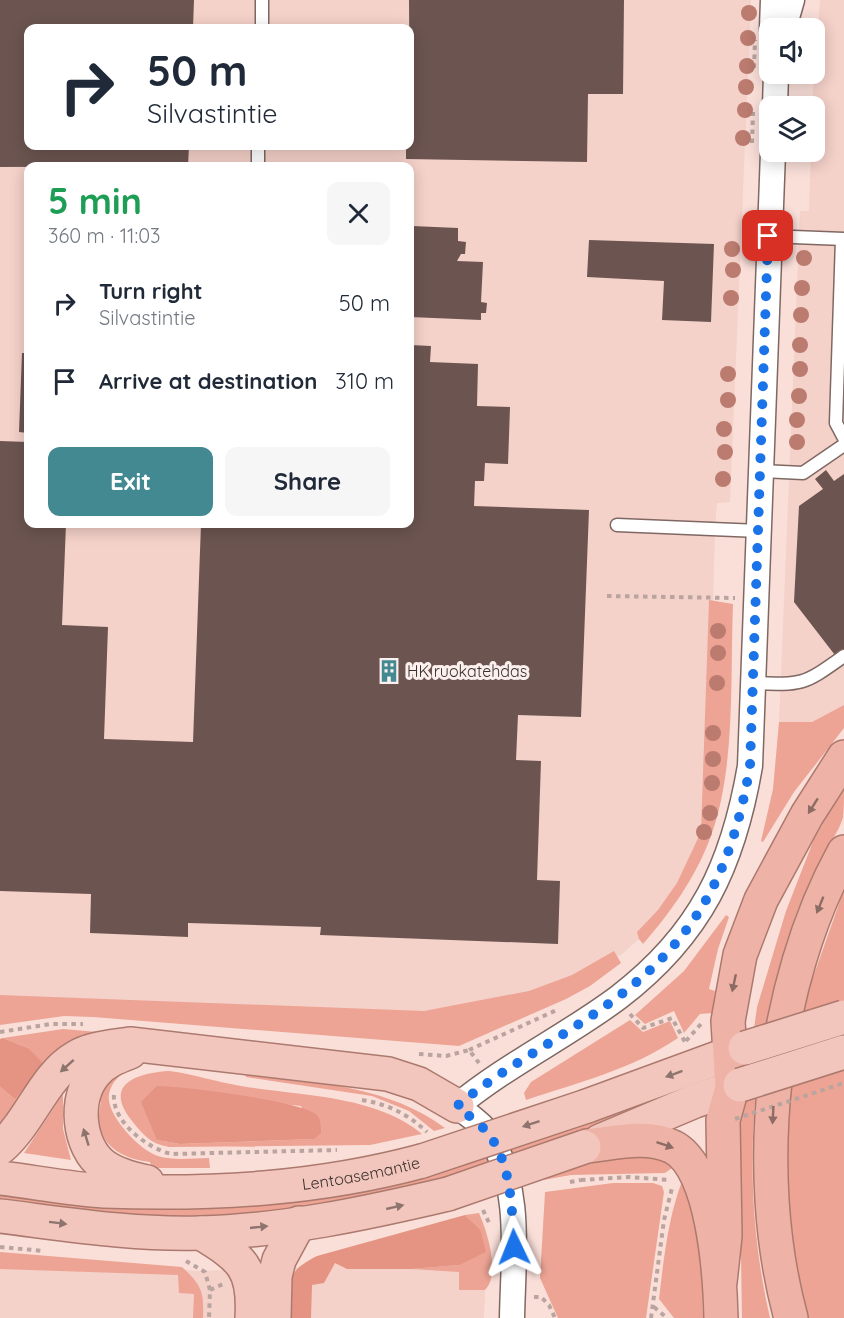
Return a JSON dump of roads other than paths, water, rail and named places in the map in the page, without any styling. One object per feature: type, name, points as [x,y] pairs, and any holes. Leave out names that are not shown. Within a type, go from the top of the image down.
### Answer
[{"type":"highway","points":[[721,1318],[720,1282],[725,1236],[723,1120],[736,1097],[737,1051],[730,1002],[744,944],[773,879],[807,815],[844,757]]},
{"type":"highway","points":[[788,1307],[776,1243],[771,1175],[773,1113],[780,1052],[791,990],[807,935],[844,852]]},
{"type":"highway","points":[[586,1147],[650,1140],[675,1148],[684,1157],[704,1188],[720,1282]]},
{"type":"main road","name":"Lentoasemantie","points":[[0,1178],[102,1191],[196,1191],[283,1187],[366,1176],[422,1161],[587,1106],[737,1051],[844,1017]]},
{"type":"main road","points":[[0,1148],[15,1136],[57,1074],[75,1058],[102,1048],[130,1044],[388,1074],[419,1084],[457,1106]]},
{"type":"main road","points":[[162,1047],[130,1052],[108,1062],[94,1074],[82,1104],[81,1121],[85,1141],[94,1156],[105,1167],[125,1176],[196,1191]]},
{"type":"main road","points":[[0,1216],[134,1232],[201,1233],[367,1213],[448,1194],[586,1147],[695,1101],[736,1097],[844,1052]]},
{"type":"main road","points":[[274,1318],[275,1276],[279,1260],[298,1223]]},
{"type":"main road","points":[[201,1233],[234,1253],[249,1273],[254,1292],[252,1318]]},
{"type":"street","points":[[768,18],[773,0]]},
{"type":"street","points":[[786,18],[792,0]]},
{"type":"street","points":[[512,1318],[512,1201],[504,1164],[487,1132],[457,1106],[491,1078],[619,996],[652,969],[682,936],[705,903],[728,861],[743,811],[750,766],[754,683],[743,594],[759,531],[761,471],[768,236],[763,162]]},
{"type":"lane","points":[[262,0],[262,24]]},
{"type":"lane","points":[[768,236],[843,239],[836,423],[844,438]]},
{"type":"lane","points":[[761,471],[803,473],[844,445]]},
{"type":"lane","points":[[617,525],[759,531]]},
{"type":"lane","points":[[754,683],[795,684],[809,681],[844,656]]},
{"type":"place","name":"HK ruokatehdas","points":[[389,671]]}]
